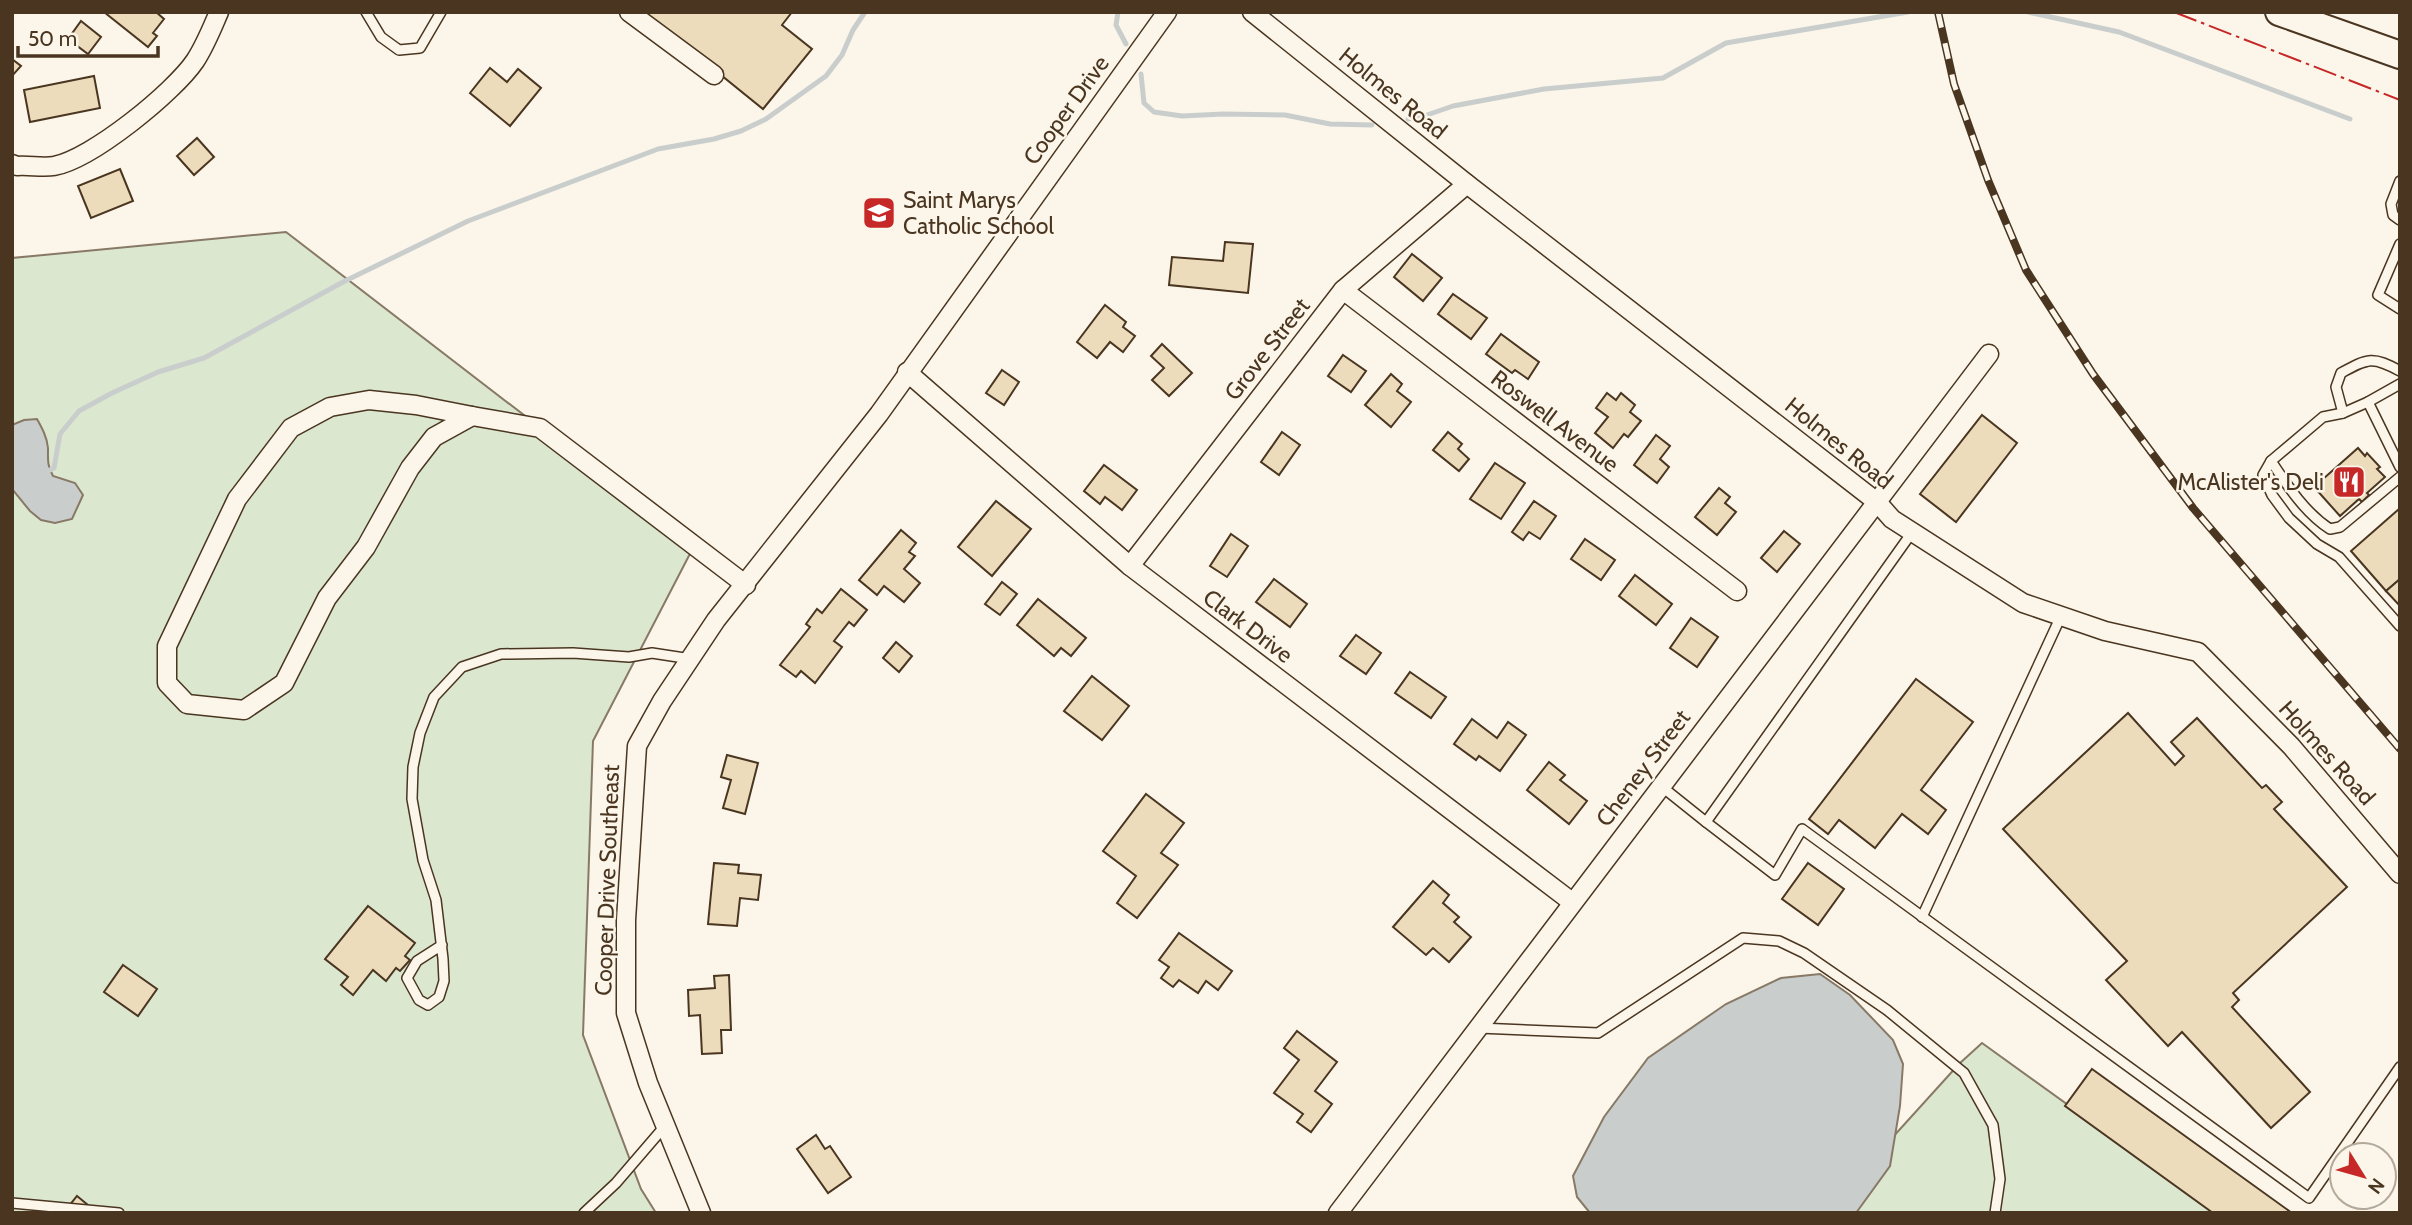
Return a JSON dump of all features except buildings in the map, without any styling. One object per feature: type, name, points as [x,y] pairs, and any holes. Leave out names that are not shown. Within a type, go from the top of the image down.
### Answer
[{"type":"main road","points":[[2278,12],[2400,55]]},
{"type":"street","points":[[12,164],[54,166],[85,154],[109,139],[143,113],[195,62],[219,12]]},
{"type":"street","points":[[629,12],[714,75]]},
{"type":"street","name":"Cooper Drive","points":[[907,372],[1167,12]]},
{"type":"street","name":"Holmes Road","points":[[1252,12],[1467,184],[1877,502],[1892,519],[2023,603],[2105,631],[2198,652],[2291,746],[2400,874]]},
{"type":"street","name":"Grove Street","points":[[1130,566],[1343,290],[1467,184]]},
{"type":"street","name":"Roswell Avenue","points":[[1343,290],[1737,591]]},
{"type":"street","name":"Cheney Street","points":[[1338,1213],[1989,354]]},
{"type":"street","name":"Clark Drive","points":[[907,372],[1130,566],[1572,902]]},
{"type":"street","name":"Cooper Drive Southeast","points":[[701,1213],[648,1083],[626,1013],[627,906],[637,746],[662,701],[716,620],[879,414],[907,372]]},
{"type":"street","points":[[472,416],[434,437],[410,468],[366,547],[327,598],[284,683],[244,710],[187,704],[167,683],[167,646],[237,499],[291,428],[330,407],[369,400],[416,405],[540,428],[746,585]]},
{"type":"lane","points":[[366,12],[381,37],[398,50],[420,48],[441,12]]},
{"type":"lane","points":[[2400,181],[2391,204],[2393,215],[2400,220]]},
{"type":"lane","points":[[2400,244],[2378,295],[2400,309]]},
{"type":"lane","points":[[2343,413],[2336,387],[2342,373],[2361,362],[2380,360],[2400,371]]},
{"type":"lane","points":[[2400,384],[2343,413],[2323,417],[2271,461],[2263,475],[2272,495],[2289,518],[2317,544],[2339,557],[2400,626]]},
{"type":"lane","points":[[2368,402],[2400,467]]},
{"type":"lane","points":[[2271,461],[2319,522],[2330,529],[2340,527],[2400,477]]},
{"type":"lane","points":[[1706,821],[1913,531]]},
{"type":"lane","points":[[1922,917],[2060,616]]},
{"type":"lane","points":[[442,945],[417,961],[407,978],[419,1000],[428,1004],[439,997],[444,981],[442,945],[436,900],[423,860],[412,799],[413,766],[420,733],[434,697],[452,675],[474,661],[501,654],[573,653],[629,657],[652,653],[691,659]]},
{"type":"lane","points":[[1660,786],[1775,874],[1802,829],[2309,1198],[2400,1067]]},
{"type":"lane","points":[[1478,1028],[1598,1033],[1744,938],[1779,941],[1804,953],[1887,1010],[1964,1073],[1993,1125],[2000,1179],[1995,1213]]},
{"type":"lane","points":[[584,1213],[616,1183],[665,1126]]},
{"type":"lane","points":[[12,1203],[118,1213]]},
{"type":"green space","points":[[286,232],[694,546],[593,741],[583,1035],[641,1189],[656,1213],[12,1213],[12,258]]},
{"type":"green space","points":[[1982,1043],[2218,1213],[1824,1213],[1959,1064]]},
{"type":"shaded area","points":[[37,419],[47,440],[49,465],[53,476],[75,483],[83,495],[72,519],[55,523],[41,520],[12,489],[12,425]]},
{"type":"shaded area","points":[[1820,974],[1850,995],[1893,1040],[1903,1064],[1900,1106],[1890,1166],[1856,1213],[1590,1213],[1577,1197],[1573,1176],[1604,1117],[1648,1058],[1726,1004],[1781,978]]},
{"type":"waterway","points":[[50,470],[54,468],[60,434],[79,411],[112,393],[158,372],[204,358],[343,282],[468,221],[658,149],[714,139],[741,131],[766,119],[826,76],[842,55],[865,12]]},
{"type":"waterway","points":[[1118,12],[1116,25],[1126,44]]},
{"type":"waterway","points":[[1408,119],[1453,106],[1544,89],[1663,78],[1726,43],[1908,12]]},
{"type":"waterway","points":[[2028,12],[2119,32],[2350,119]]},
{"type":"waterway","points":[[1141,74],[1144,103],[1154,112],[1182,116],[1285,115],[1330,124],[1372,125]]},
{"type":"railway","points":[[1938,12],[1954,84],[1988,180],[2026,270],[2093,374],[2193,508],[2400,749]]},
{"type":"power","points":[[2174,12],[2400,100]]},
{"type":"place","name":"Saint Marys Catholic School","points":[[879,213]]},
{"type":"place","name":"McAlister's Deli","points":[[2349,482]]}]
